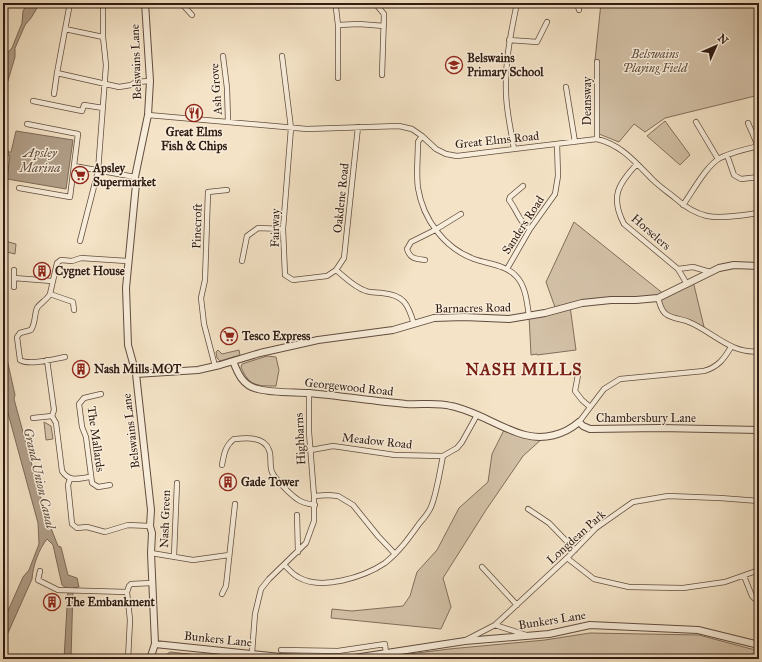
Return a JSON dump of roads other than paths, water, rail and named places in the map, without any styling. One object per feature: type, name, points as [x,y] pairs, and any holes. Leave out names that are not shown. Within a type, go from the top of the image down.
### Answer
[{"type":"street","points":[[54,94],[70,3]]},
{"type":"street","points":[[80,241],[98,171],[106,58],[103,37],[103,3]]},
{"type":"street","name":"Belswains Lane","points":[[145,3],[150,81],[148,114],[135,177],[136,184],[126,288],[128,345],[136,374],[135,379],[141,415],[151,510],[150,526],[152,533],[151,553],[155,644]]},
{"type":"street","points":[[181,3],[192,15]]},
{"type":"street","points":[[514,149],[506,92],[506,68],[517,3]]},
{"type":"street","points":[[577,3],[579,10]]},
{"type":"street","points":[[377,4],[384,14],[382,75]]},
{"type":"street","points":[[336,8],[338,25],[338,78]]},
{"type":"street","points":[[510,40],[536,42],[547,22]]},
{"type":"street","points":[[338,25],[360,24],[384,26]]},
{"type":"street","points":[[65,29],[103,37]]},
{"type":"street","name":"Ash Grove","points":[[224,56],[228,122]]},
{"type":"street","name":"Fairway","points":[[282,56],[291,128],[283,229],[286,275],[293,280],[327,276],[336,270]]},
{"type":"street","name":"Deansway","points":[[597,62],[597,139]]},
{"type":"street","points":[[57,73],[119,87],[136,82],[150,81]]},
{"type":"street","points":[[566,87],[575,142]]},
{"type":"street","points":[[33,101],[82,111],[84,105],[103,108]]},
{"type":"street","name":"Great Elms Road","points":[[148,114],[307,129],[399,126],[412,129],[436,149],[446,154],[457,156],[597,139],[622,149],[655,182],[683,205],[695,212],[707,216],[718,217],[759,213]]},
{"type":"street","points":[[696,122],[718,159]]},
{"type":"street","points":[[683,205],[709,168],[718,159],[758,146],[748,123]]},
{"type":"street","points":[[19,188],[70,197],[78,134],[27,124]]},
{"type":"street","name":"Oakdene Road","points":[[336,270],[344,258],[358,127]]},
{"type":"street","points":[[422,136],[418,142],[418,187],[422,206],[435,230],[446,242],[460,252],[473,258],[507,269],[517,276],[524,290],[529,316]]},
{"type":"street","name":"Sanders Road","points":[[507,269],[530,229],[555,194],[558,176],[557,144]]},
{"type":"street","points":[[727,155],[734,175],[741,179],[759,177]]},
{"type":"street","name":"Horselers","points":[[637,164],[622,179],[616,196],[619,214],[624,224],[678,269],[687,284]]},
{"type":"street","points":[[74,166],[135,177]]},
{"type":"street","points":[[523,186],[510,197],[509,200],[516,209],[519,220],[530,229]]},
{"type":"street","name":"Pinecroft","points":[[215,366],[204,324],[201,298],[204,280],[208,192],[227,190]]},
{"type":"street","points":[[425,260],[413,258],[408,254],[407,249],[411,242],[435,230],[461,214]]},
{"type":"street","points":[[242,261],[247,236],[258,228],[283,229]]},
{"type":"street","points":[[65,357],[24,362],[20,360],[17,337],[20,333],[31,330],[34,325],[37,308],[48,298],[50,294],[57,263],[61,260],[72,261],[81,258],[128,262]]},
{"type":"street","name":"Barnacres Road","points":[[136,374],[198,370],[253,354],[310,342],[393,330],[434,318],[464,317],[509,319],[545,314],[582,303],[658,298],[719,268],[734,265],[759,266]]},
{"type":"street","points":[[678,269],[693,267],[710,272]]},
{"type":"street","points":[[14,270],[14,287]]},
{"type":"street","points":[[336,270],[354,286],[368,292],[393,294],[401,299],[408,306],[414,324]]},
{"type":"street","points":[[14,278],[52,281]]},
{"type":"street","points":[[50,294],[73,302],[74,310]]},
{"type":"street","points":[[658,298],[666,315],[689,322],[715,336],[731,347],[750,352],[759,350]]},
{"type":"street","points":[[579,422],[604,389],[620,379],[712,369],[723,360],[731,347]]},
{"type":"street","points":[[47,360],[54,410],[52,416],[56,423],[62,472],[68,478],[72,524],[77,528],[87,527],[105,532],[128,525],[150,526]]},
{"type":"street","name":"Georgewood Road","points":[[233,361],[238,375],[246,384],[257,389],[309,393],[405,404],[443,404],[459,408],[476,415]]},
{"type":"street","points":[[578,375],[575,392],[590,406]]},
{"type":"street","name":"Highbarns","points":[[284,565],[306,543],[314,521],[314,496],[309,432],[309,393]]},
{"type":"street","name":"The Mallards","points":[[102,394],[84,398],[79,404],[82,427],[86,437],[92,483],[98,487],[110,486]]},
{"type":"street","points":[[252,653],[255,614],[261,589],[268,579],[284,565],[299,578],[311,582],[327,583],[349,579],[384,563],[406,543],[430,509],[443,456],[457,448],[462,442],[476,415]]},
{"type":"street","name":"Chambersbury Lane","points":[[476,415],[528,436],[558,434],[570,429],[579,422],[587,428],[595,429],[660,428],[759,430]]},
{"type":"street","points":[[33,418],[52,416]]},
{"type":"street","points":[[222,466],[224,452],[234,438],[258,439],[265,444],[269,450],[272,472],[278,481],[297,499],[306,504],[314,505]]},
{"type":"street","name":"Meadow Road","points":[[310,450],[334,446],[395,455],[443,456]]},
{"type":"street","points":[[68,478],[91,476]]},
{"type":"street","name":"Nash Green","points":[[174,556],[177,483]]},
{"type":"street","points":[[314,496],[338,496],[353,505],[395,554]]},
{"type":"street","name":"Longdean Park","points":[[465,641],[495,625],[567,558],[596,528],[633,502],[668,496],[759,501]]},
{"type":"street","points":[[222,594],[226,586],[235,504]]},
{"type":"street","points":[[528,509],[549,523],[575,550]]},
{"type":"street","points":[[297,515],[298,552]]},
{"type":"street","points":[[151,553],[193,560],[229,555]]},
{"type":"street","points":[[567,558],[594,579],[629,587],[683,588],[725,582],[759,570]]},
{"type":"street","points":[[482,567],[517,605]]},
{"type":"street","points":[[40,571],[38,580],[58,590],[127,592]]},
{"type":"street","points":[[744,576],[752,596],[759,603]]},
{"type":"street","points":[[128,659],[130,620],[127,592],[131,584],[152,583]]},
{"type":"street","points":[[495,625],[527,636]]},
{"type":"street","name":"Bunkers Lane","points":[[348,659],[465,641],[549,634],[590,625],[698,630],[759,645]]},
{"type":"street","points":[[150,659],[155,644]]},
{"type":"street","name":"Bunkers Lane","points":[[155,644],[281,657],[326,659]]},
{"type":"street","points":[[281,650],[338,651],[385,644],[386,654]]},
{"type":"water","points":[[28,3],[40,3],[25,25],[15,48],[15,57],[4,94],[3,107],[3,62],[7,53],[12,48],[22,23],[23,11]]},
{"type":"water","name":"Apsley Marina","points":[[3,107],[8,152],[11,152],[16,131],[73,140],[66,189],[7,179],[10,156],[7,155],[3,164]]},
{"type":"water","points":[[3,341],[15,395],[14,399],[45,513],[58,546],[61,547],[68,575],[77,578],[79,587],[73,588],[71,659],[64,659],[68,589],[62,585],[53,545],[47,539],[39,552],[32,579],[3,644],[3,622],[23,577],[29,570],[39,544],[38,523],[3,395]]},
{"type":"place","name":"Belswains Primary School","points":[[454,65]]},
{"type":"place","name":"Great Elms Fish & Chips","points":[[194,113]]},
{"type":"place","name":"Apsley Supermarket","points":[[80,175]]},
{"type":"place","name":"Cygnet House","points":[[42,271]]},
{"type":"place","name":"Tesco Express","points":[[229,336]]},
{"type":"place","name":"Nash Mills MOT","points":[[81,369]]},
{"type":"place","name":"Gade Tower","points":[[228,482]]},
{"type":"place","name":"The Embankment","points":[[52,602]]},
{"type":"district","name":"NASH MILLS","points":[[524,369]]},
{"type":"park label","name":"Belswains Playing Field","points":[[655,61]]},
{"type":"water label","name":"Grand Union Canal","points":[[40,478]]}]
